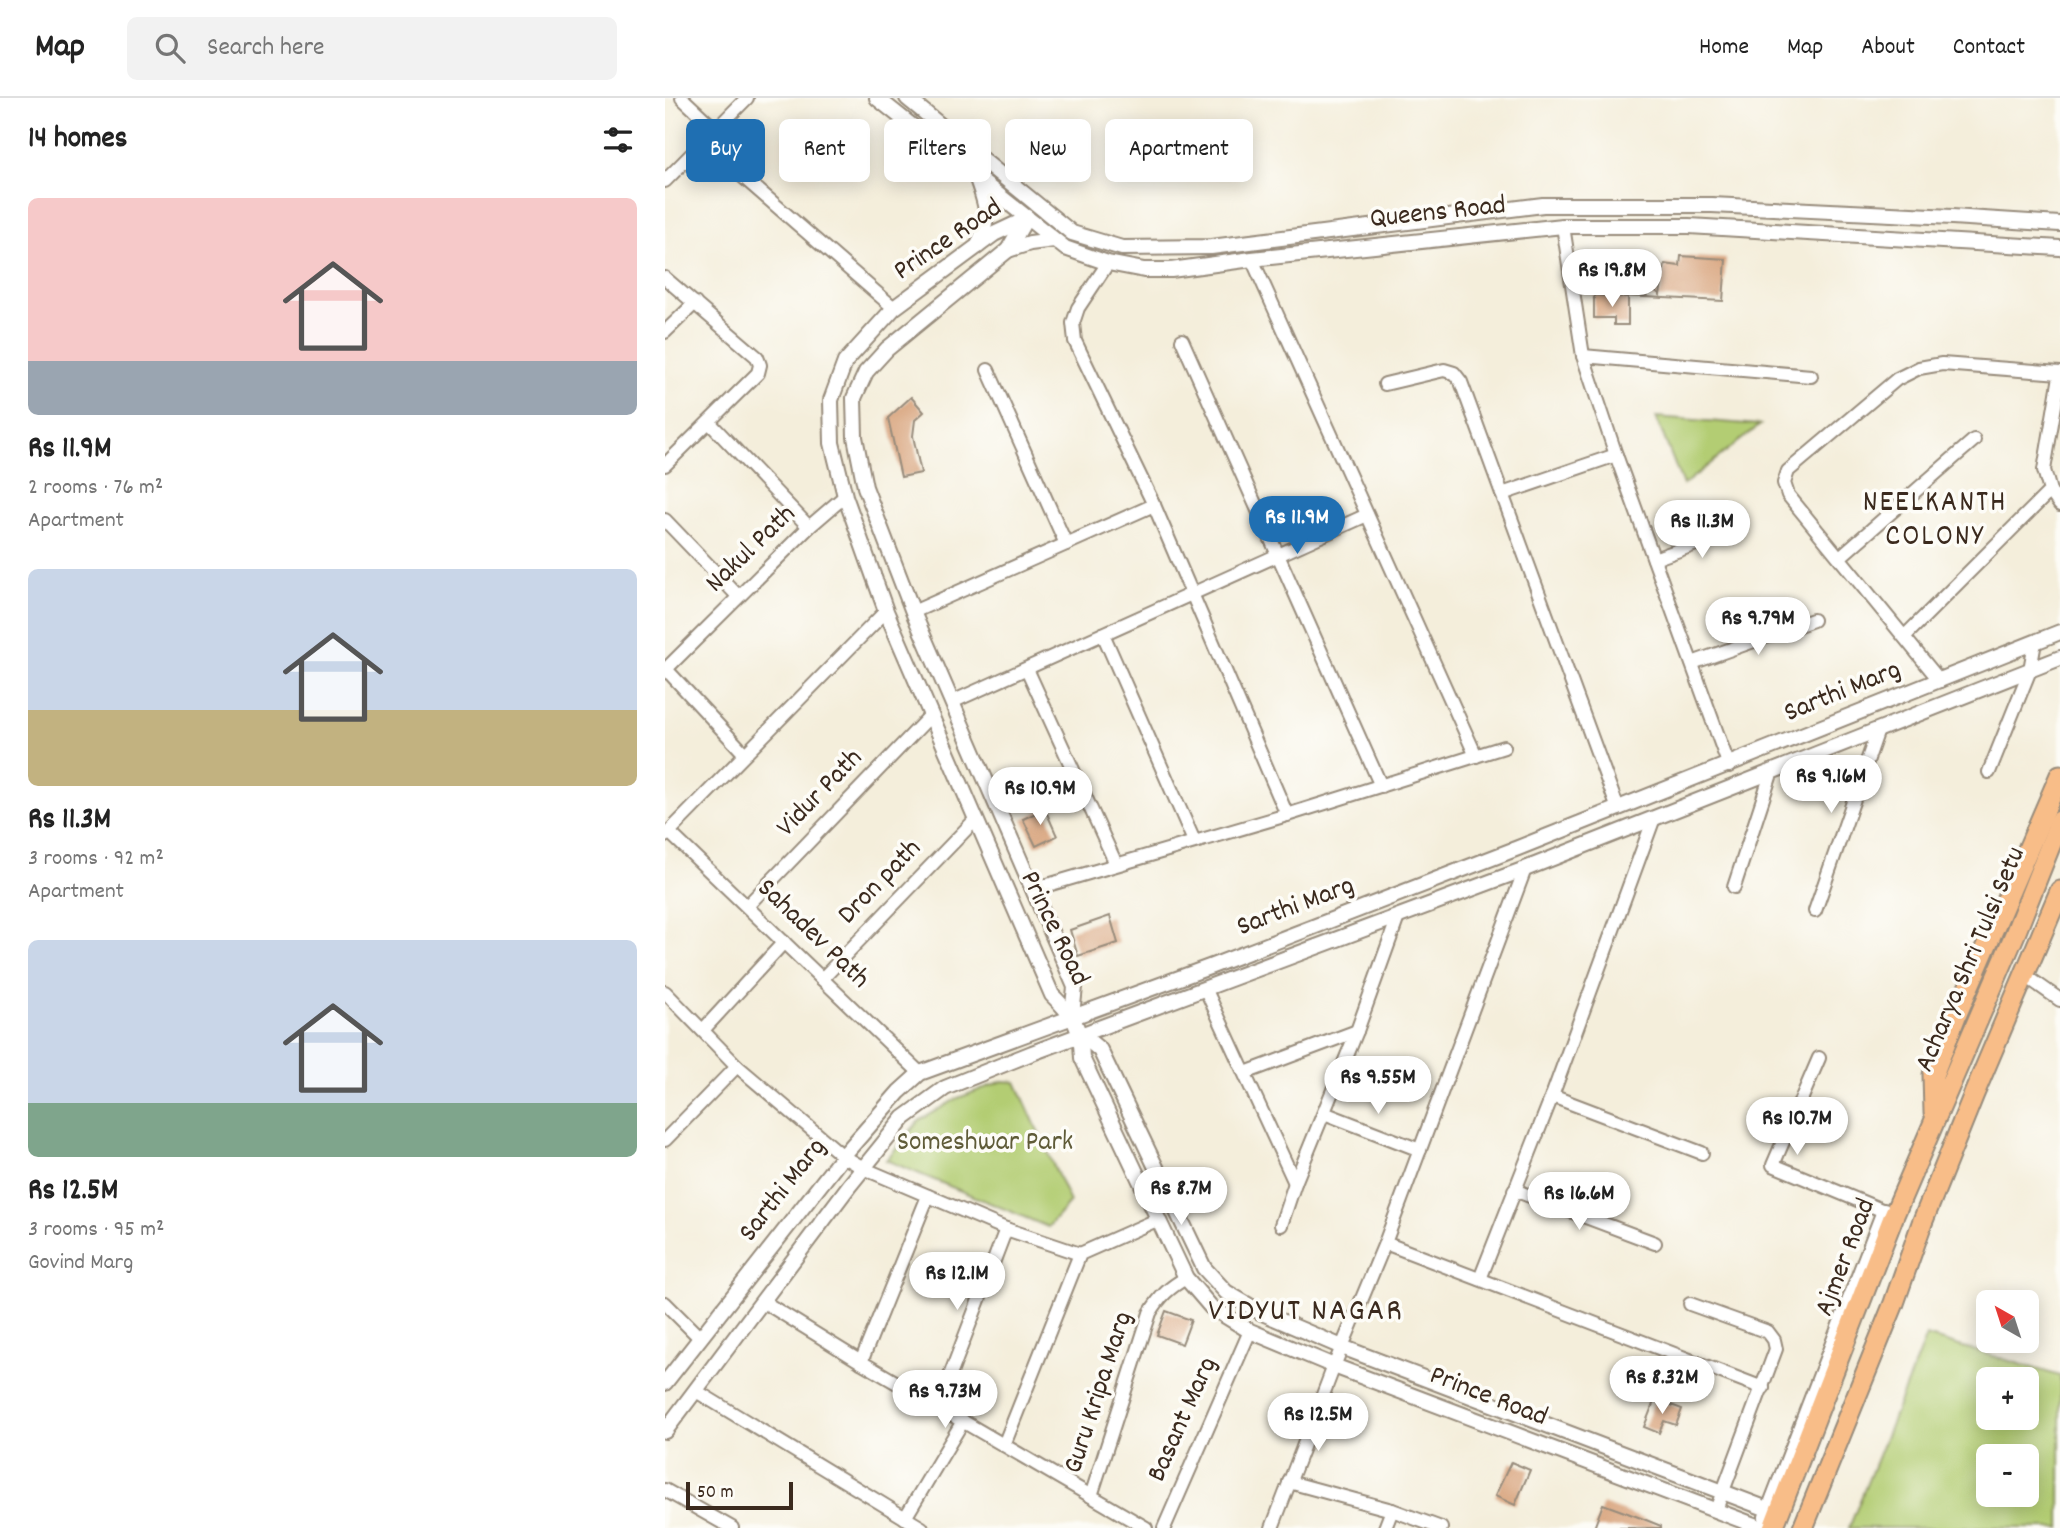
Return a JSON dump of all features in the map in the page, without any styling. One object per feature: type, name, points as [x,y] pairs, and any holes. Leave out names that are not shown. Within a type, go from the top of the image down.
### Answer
[{"type":"highway","name":"Ajmer Road","points":[[1773,1517],[1889,1213],[1934,1120],[1933,1075],[2060,775]]},
{"type":"highway","name":"Acharya Shri Tulsi Setu","points":[[1934,1120],[2060,821]]},
{"type":"highway","name":"Ajmer Road","points":[[1803,1528],[1894,1303],[1922,1223],[1974,1094],[2060,891]]},
{"type":"street","points":[[682,98],[704,119]]},
{"type":"street","points":[[727,119],[747,98]]},
{"type":"street","name":"Queens Road","points":[[877,98],[903,119]]},
{"type":"street","name":"Queens Road","points":[[908,98],[1072,233],[1122,248],[1211,247],[1543,205],[1711,205],[1952,216],[2060,224]]},
{"type":"street","points":[[665,181],[686,161]]},
{"type":"street","points":[[747,182],[894,308]]},
{"type":"street","points":[[977,248],[986,226],[987,208],[978,182]]},
{"type":"street","name":"Queens Road","points":[[982,182],[1065,248],[1108,263],[1144,270],[1171,270],[1252,258],[1563,226],[1689,226],[2060,248]]},
{"type":"street","points":[[1026,219],[1039,205]]},
{"type":"street","points":[[1433,217],[1437,239]]},
{"type":"street","name":"Prince Road","points":[[1026,219],[995,234],[894,308],[845,362],[831,400],[832,443],[845,496],[885,611],[1052,995],[1072,1016],[1082,1035],[1100,1050],[1204,1268],[1226,1292],[1259,1312],[1342,1347],[1723,1492],[1773,1517]]},
{"type":"street","name":"Prince Road","points":[[1026,219],[1008,250],[887,349],[866,372],[854,398],[855,437],[865,486],[913,612],[1076,987],[1072,1016]]},
{"type":"street","points":[[1563,226],[1583,356],[1616,455],[1729,766]]},
{"type":"street","points":[[1008,250],[1030,243],[1054,240]]},
{"type":"street","points":[[1252,258],[1476,756]]},
{"type":"street","points":[[1108,263],[1078,308],[1073,323],[1075,341],[1154,505],[1287,815]]},
{"type":"street","points":[[665,278],[757,358],[760,365],[758,373],[665,465]]},
{"type":"street","points":[[665,332],[695,303]]},
{"type":"street","points":[[1182,340],[1381,786]]},
{"type":"street","points":[[1583,356],[1811,376]]},
{"type":"street","points":[[1940,681],[1788,495],[1784,483],[1788,471],[1897,379],[1919,368],[1942,364],[2060,375],[2044,470],[2050,491],[2060,505]]},
{"type":"street","points":[[988,370],[1066,544]]},
{"type":"street","points":[[1385,384],[1444,370],[1454,373],[1461,382],[1618,809]]},
{"type":"street","points":[[709,422],[809,527]]},
{"type":"street","points":[[1840,557],[1973,440]]},
{"type":"street","points":[[1502,494],[1616,455]]},
{"type":"street","points":[[1905,636],[2050,491]]},
{"type":"street","name":"Nakul Path","points":[[665,669],[809,527],[845,496]]},
{"type":"street","points":[[913,612],[1154,505]]},
{"type":"street","points":[[953,702],[1367,515]]},
{"type":"street","points":[[665,520],[738,596]]},
{"type":"street","points":[[1654,559],[1738,529]]},
{"type":"street","points":[[667,834],[885,611]]},
{"type":"street","points":[[1692,663],[1813,620]]},
{"type":"street","name":"Sarthi Marg","points":[[665,1383],[843,1156],[899,1092],[920,1073],[1212,966],[1518,849],[2060,632]]},
{"type":"street","points":[[1103,634],[1193,841]]},
{"type":"street","points":[[1989,772],[2030,670],[2035,642]]},
{"type":"street","points":[[665,1431],[849,1186],[904,1118],[945,1088],[1525,869],[2060,659]]},
{"type":"street","points":[[665,669],[744,754]]},
{"type":"street","points":[[1027,669],[1116,864]]},
{"type":"street","name":"Vidur Path","points":[[747,906],[930,716]]},
{"type":"street","points":[[1815,911],[1878,730]]},
{"type":"street","points":[[1034,889],[1287,815],[1504,747]]},
{"type":"street","points":[[1734,887],[1772,771]]},
{"type":"street","points":[[1480,1279],[1552,1096],[1654,818],[1645,798]]},
{"type":"street","name":"Dron path","points":[[822,979],[975,820]]},
{"type":"street","name":"Sahadev Path","points":[[667,834],[747,906],[920,1073]]},
{"type":"street","points":[[1272,1528],[1385,1242],[1525,869],[1518,849]]},
{"type":"street","points":[[1373,904],[1381,923]]},
{"type":"street","points":[[1281,1225],[1295,1183],[1357,1031],[1398,917]]},
{"type":"street","points":[[703,1031],[784,942]]},
{"type":"street","points":[[2026,975],[2060,1000]]},
{"type":"street","points":[[1205,988],[1295,1183]]},
{"type":"street","points":[[665,992],[737,1066],[843,1156],[865,1169],[1006,1229],[1080,1254],[1159,1219]]},
{"type":"street","points":[[1245,1073],[1357,1031]]},
{"type":"street","name":"Prince Road","points":[[1082,1035],[1082,1058],[1186,1278],[1212,1307],[1250,1331],[1334,1366],[1761,1528]]},
{"type":"street","points":[[1819,1058],[1773,1165],[1889,1213]]},
{"type":"street","points":[[665,1140],[737,1066]]},
{"type":"street","points":[[1552,1096],[1703,1153]]},
{"type":"street","points":[[1324,1113],[1420,1150]]},
{"type":"street","points":[[1514,1190],[1655,1243]]},
{"type":"street","points":[[861,1362],[928,1196]]},
{"type":"street","points":[[939,1407],[1006,1229]]},
{"type":"street","points":[[1385,1242],[1763,1388]]},
{"type":"street","points":[[1004,1445],[1080,1254]]},
{"type":"street","name":"Guru Kripa Marg","points":[[1091,1496],[1150,1313],[1168,1288],[1186,1278]]},
{"type":"street","points":[[764,1302],[861,1362],[1146,1528]]},
{"type":"street","points":[[665,1303],[700,1338]]},
{"type":"street","points":[[1690,1304],[1767,1332],[1774,1339],[1776,1349],[1716,1510]]},
{"type":"street","name":"Basant Marg","points":[[1164,1528],[1250,1331]]},
{"type":"street","points":[[696,1391],[922,1528]]},
{"type":"street","points":[[905,1518],[963,1421]]},
{"type":"street","points":[[1289,1482],[1392,1510],[1441,1528]]},
{"type":"street","points":[[665,1489],[732,1528]]},
{"type":"street","points":[[1385,1528],[1392,1510]]},
{"type":"street","points":[[1761,1528],[1773,1517]]},
{"type":"green space","points":[[1656,417],[1760,425],[1683,485]]},
{"type":"green space","name":"Someshwar Park","points":[[1003,1081],[1016,1082],[1070,1202],[1048,1227],[886,1160],[919,1121],[958,1098]]},
{"type":"green space","points":[[1926,1336],[2030,1367],[1976,1367],[1976,1430],[2039,1430],[2039,1370],[2060,1376],[2060,1528],[1849,1528]]},
{"type":"building","points":[[1681,256],[1726,259],[1723,301],[1625,296],[1629,280],[1641,276],[1660,295],[1665,264],[1680,266]]},
{"type":"building","points":[[1594,295],[1628,297],[1628,325],[1614,325],[1614,318],[1594,318]]},
{"type":"building","points":[[911,397],[924,412],[915,420],[913,436],[921,473],[901,477],[888,418]]},
{"type":"building","points":[[1045,809],[1057,836],[1036,846],[1023,819]]},
{"type":"building","points":[[1110,916],[1118,943],[1078,956],[1070,930]]},
{"type":"building","points":[[1166,1311],[1191,1320],[1182,1344],[1157,1335]]},
{"type":"building","points":[[1655,1399],[1682,1409],[1676,1425],[1664,1421],[1659,1433],[1644,1427]]},
{"type":"building","points":[[1511,1462],[1530,1470],[1515,1505],[1495,1496]]},
{"type":"building","points":[[1603,1504],[1661,1526],[1661,1528],[1594,1528]]},
{"type":"district","name":"NEELKANTH COLONY","points":[[1935,521]]},
{"type":"district","name":"VIDYUT NAGAR","points":[[1306,1313]]}]
